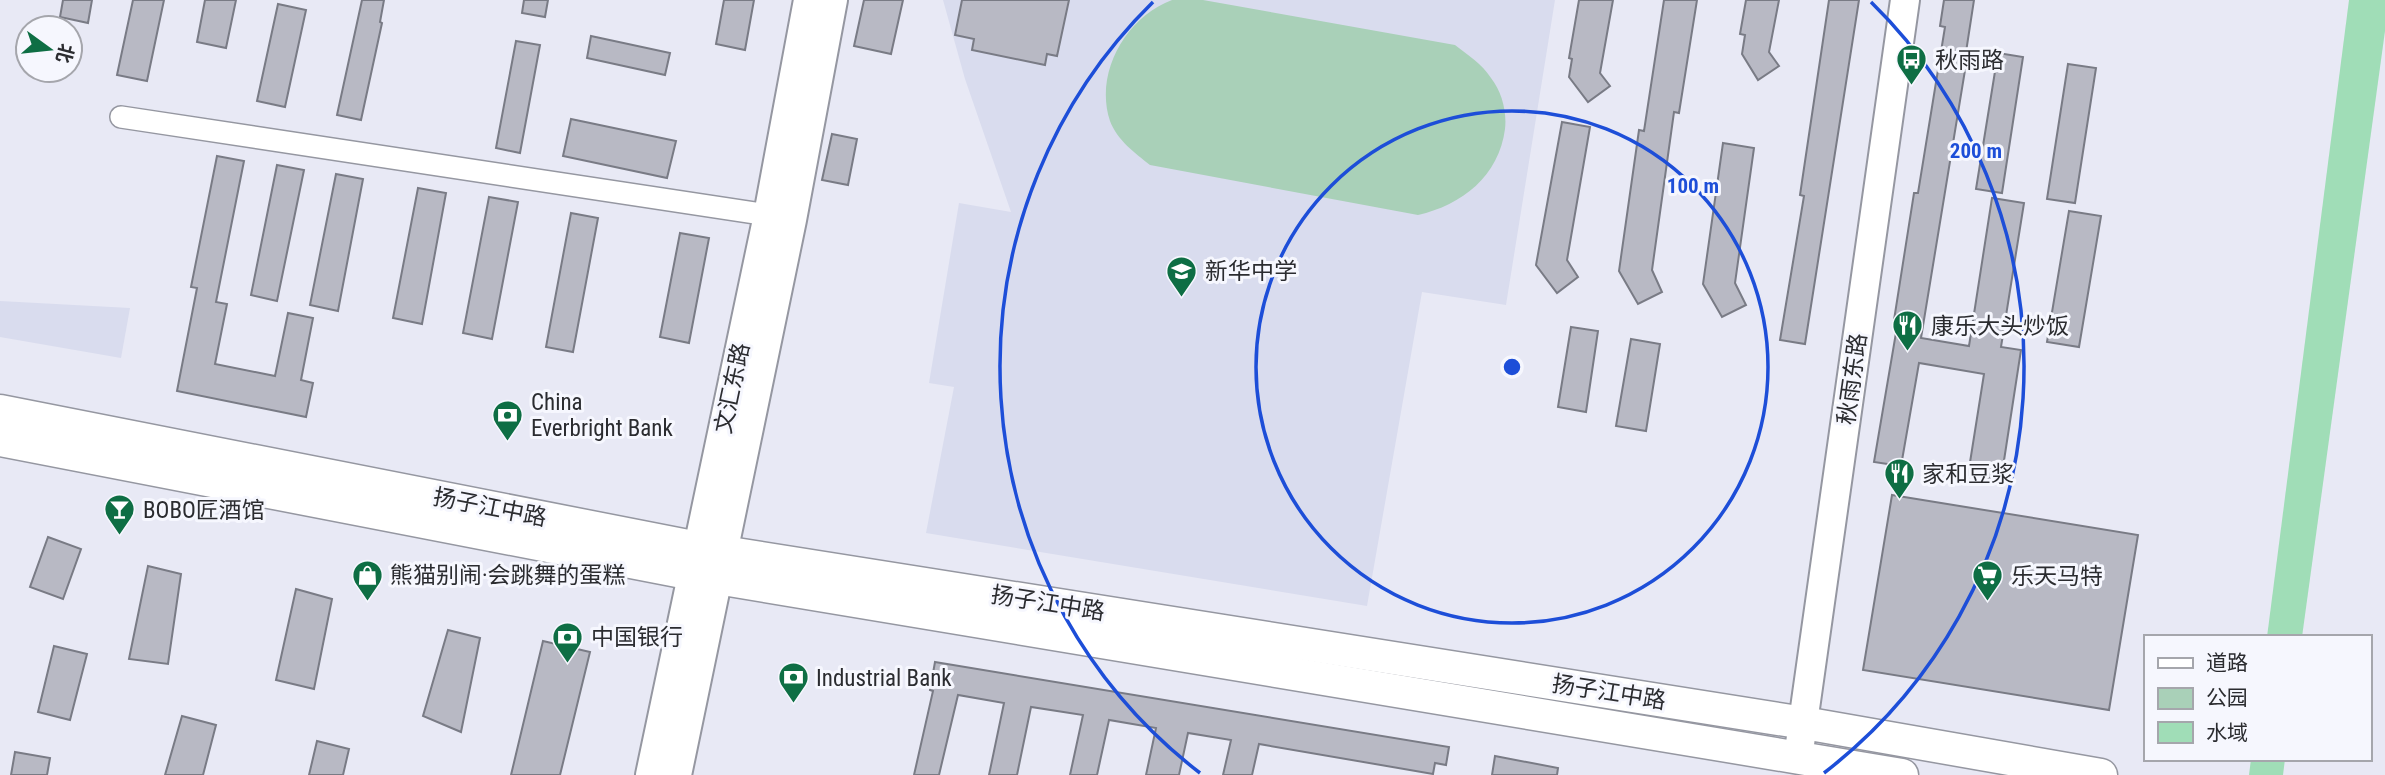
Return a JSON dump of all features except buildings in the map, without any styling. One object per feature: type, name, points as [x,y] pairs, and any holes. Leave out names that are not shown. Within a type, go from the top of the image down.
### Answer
[{"type":"main road","name":"文汇东路","points":[[677,775],[709,563],[768,215],[808,0]]},
{"type":"main road","name":"文汇东路","points":[[650,775],[709,563],[792,220],[833,0]]},
{"type":"main road","name":"秋雨东路","points":[[1798,758],[1905,0]]},
{"type":"main road","name":"扬子江中路","points":[[0,411],[709,563],[1804,723],[2101,775]]},
{"type":"main road","name":"扬子江中路","points":[[0,440],[1902,775]]},
{"type":"street","points":[[121,117],[768,215]]},
{"type":"shaded area","name":"新华中学","points":[[943,0],[1555,0],[1506,305],[1422,292],[1367,606],[926,533],[954,387],[929,383],[959,203],[1011,212],[965,79]]},
{"type":"shaded area","points":[[0,301],[130,308],[121,358],[0,337]]},
{"type":"green space","points":[[1172,0],[1203,0],[1455,45],[1483,68],[1501,96],[1505,129],[1495,161],[1476,186],[1463,196],[1418,215],[1150,165],[1127,146],[1113,128],[1106,103],[1106,84],[1110,66],[1128,33],[1155,8]]},
{"type":"water","points":[[2349,0],[2385,0],[2385,31],[2302,635],[2267,635]]},
{"type":"water","points":[[2251,761],[2285,761],[2283,775],[2249,775]]},
{"type":"place","name":"秋雨路","points":[[1912,87]]},
{"type":"place","name":"新华中学","points":[[1182,298]]},
{"type":"place","name":"康乐大头炒饭","points":[[1908,353]]},
{"type":"place","name":"China Everbright Bank","points":[[508,442]]},
{"type":"place","name":"家和豆浆","points":[[1899,501]]},
{"type":"place","name":"BOBO匠酒馆","points":[[120,537]]},
{"type":"place","name":"熊猫别闹·会跳舞的蛋糕","points":[[367,602]]},
{"type":"place","name":"乐天马特","points":[[1988,603]]},
{"type":"place","name":"中国银行","points":[[568,664]]},
{"type":"place","name":"Industrial Bank","points":[[793,705]]}]
